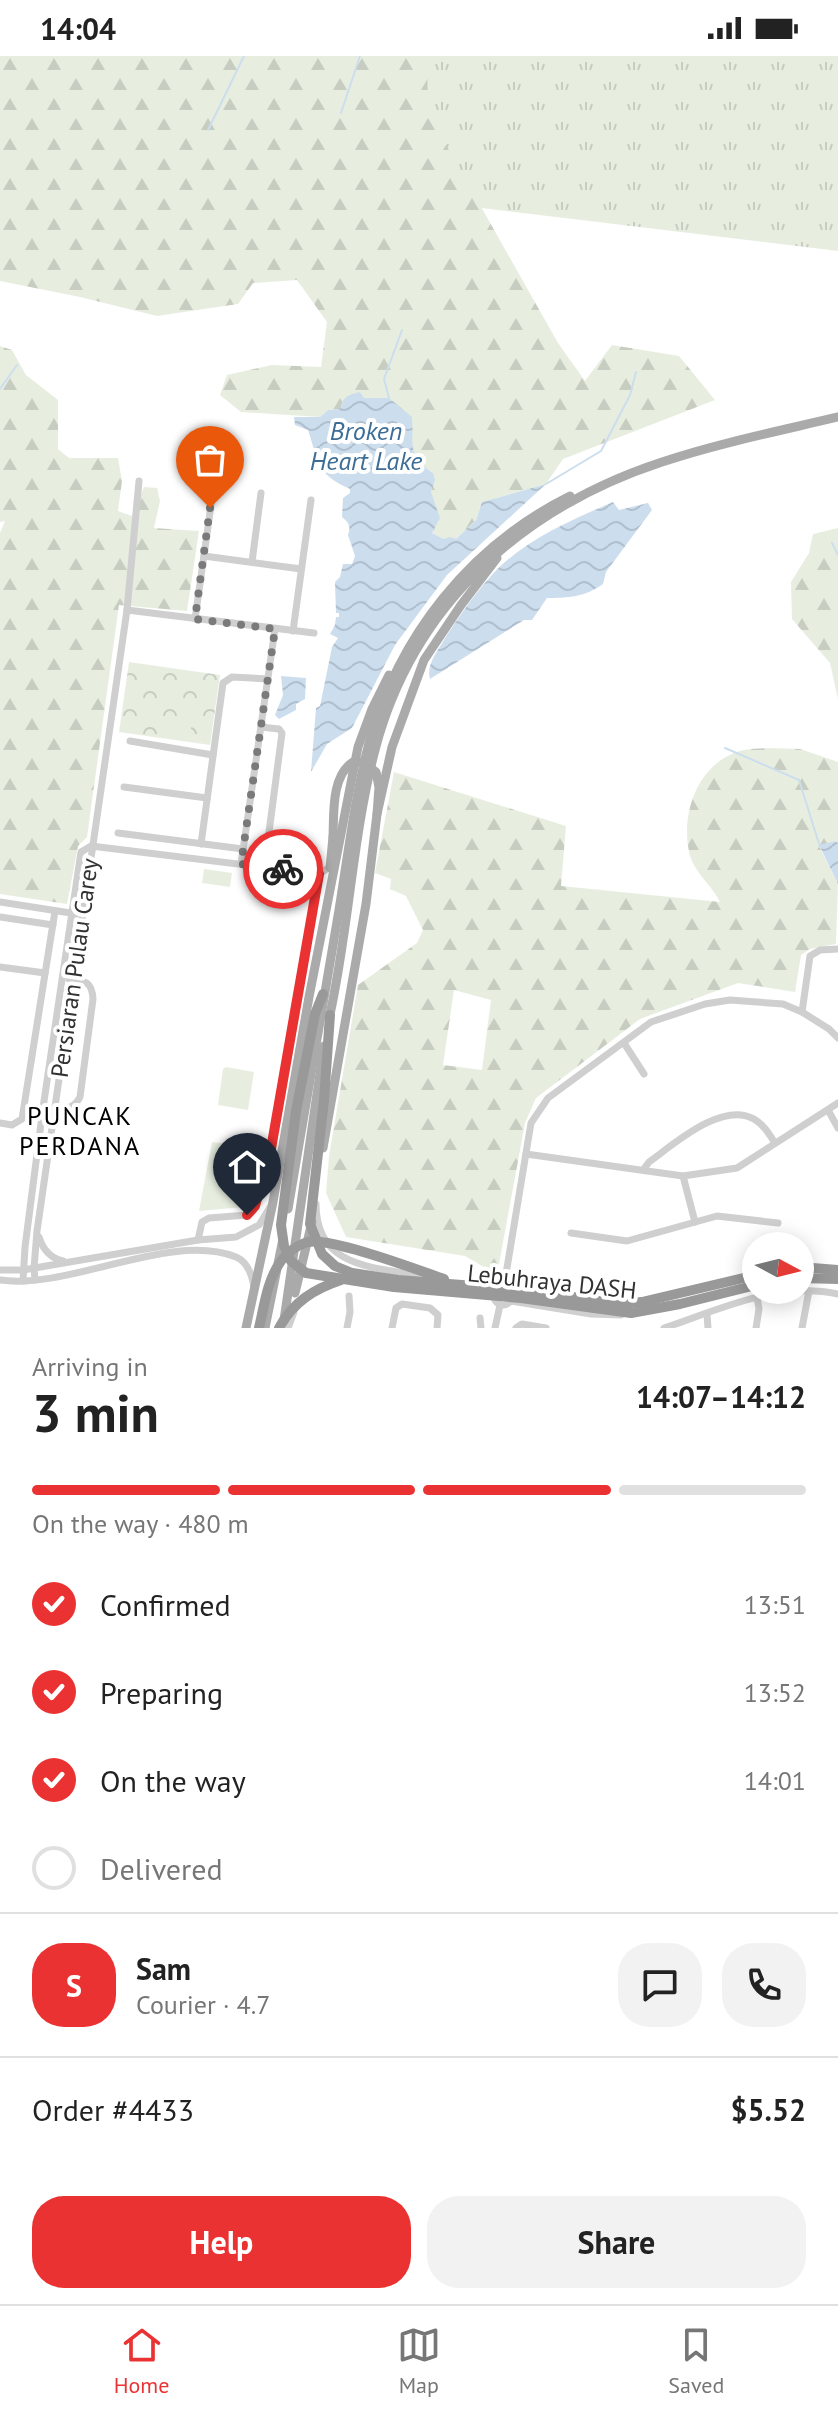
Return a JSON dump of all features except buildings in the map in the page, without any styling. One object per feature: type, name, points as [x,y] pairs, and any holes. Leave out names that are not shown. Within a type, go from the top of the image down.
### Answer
[{"type":"highway","name":"Lebuhraya DASH","points":[[323,994],[315,1014],[296,1111],[281,1235],[291,1261],[306,1273],[631,1313],[742,1293]]},
{"type":"highway","points":[[330,1015],[310,1224],[322,1254],[335,1266],[360,1275],[455,1283]]},
{"type":"highway","points":[[259,1328],[272,1277],[279,1264],[294,1248],[308,1242],[331,1243],[455,1283]]},
{"type":"highway","points":[[814,1271],[838,1276]]},
{"type":"highway","points":[[814,1279],[838,1276]]},
{"type":"highway","points":[[284,1328],[302,1299],[343,1279]]},
{"type":"highway","name":"Lebuhraya DASH","points":[[455,1283],[618,1304],[642,1302],[742,1279]]},
{"type":"main road","points":[[246,1328],[273,1202],[358,747],[381,690],[443,597],[478,559],[533,515],[638,466],[838,417]]},
{"type":"main road","points":[[284,1328],[304,1171],[361,815],[385,715],[405,669],[463,583],[525,529],[588,493],[658,463]]},
{"type":"main road","points":[[377,814],[400,721],[424,660],[461,605],[512,540]]},
{"type":"main road","points":[[265,1328],[284,1237],[348,847],[369,743],[401,660]]},
{"type":"main road","points":[[284,1328],[311,1225],[366,904],[379,787],[376,772],[363,762],[353,762],[342,772],[338,785],[324,919]]},
{"type":"street","name":"Persiaran Pulau Carey","points":[[35,1280],[37,1231],[127,610],[139,481]]},
{"type":"street","points":[[195,619],[214,484]]},
{"type":"street","points":[[252,562],[261,493]]},
{"type":"street","points":[[293,631],[311,500]]},
{"type":"street","points":[[204,556],[301,569]]},
{"type":"street","points":[[127,610],[314,633]]},
{"type":"street","points":[[241,864],[275,629]]},
{"type":"street","points":[[201,844],[223,683],[232,677],[268,679]]},
{"type":"street","points":[[261,727],[279,729],[282,733],[266,855]]},
{"type":"street","points":[[130,741],[213,755]]},
{"type":"street","points":[[124,787],[207,798]]},
{"type":"street","points":[[118,833],[243,849]]},
{"type":"street","name":"Persiaran Pulau Carey","points":[[23,1281],[43,1108],[81,852],[93,846]]},
{"type":"street","points":[[93,846],[319,874],[330,867]]},
{"type":"street","points":[[198,1240],[202,1222],[209,1218],[247,1215],[255,1206],[271,1149],[319,874]]},
{"type":"street","points":[[0,902],[83,915]]},
{"type":"street","points":[[0,1123],[12,1125],[22,1119],[55,911]]},
{"type":"street","points":[[0,917],[53,925]]},
{"type":"street","points":[[802,1012],[810,956],[820,950],[838,949]]},
{"type":"street","points":[[0,967],[45,973]]},
{"type":"street","points":[[43,1108],[70,1108],[77,1104],[82,1087],[92,987],[87,981],[63,978]]},
{"type":"street","points":[[495,1328],[498,1295],[531,1123],[548,1098],[651,1022],[705,1004],[730,1000],[783,1004],[802,1012],[838,1038]]},
{"type":"street","points":[[624,1043],[644,1074]]},
{"type":"street","points":[[526,1154],[683,1176],[737,1168],[838,1103]]},
{"type":"street","points":[[828,1110],[838,1128]]},
{"type":"street","points":[[643,1170],[649,1162],[699,1126],[724,1116],[751,1117],[764,1127],[775,1143]]},
{"type":"street","points":[[683,1176],[695,1222]]},
{"type":"street","points":[[316,1193],[318,1228],[322,1237],[330,1248],[346,1259],[498,1295],[591,1314],[646,1315],[742,1293]]},
{"type":"street","points":[[3,1271],[198,1240],[236,1237],[259,1225],[273,1202]]},
{"type":"street","points":[[571,1233],[627,1241],[717,1216],[778,1223]]},
{"type":"street","points":[[37,1231],[47,1253],[55,1259],[70,1261]]},
{"type":"street","points":[[3,1271],[15,1266],[25,1247]]},
{"type":"street","points":[[0,1280],[35,1280],[195,1250],[236,1257],[252,1274],[254,1289]]},
{"type":"street","points":[[284,1328],[297,1302],[305,1294],[323,1284],[332,1283],[370,1280],[619,1306],[644,1304],[742,1280]]},
{"type":"street","points":[[814,1292],[838,1294]]},
{"type":"street","points":[[347,1328],[349,1296]]},
{"type":"street","points":[[664,1328],[707,1314],[742,1297]]},
{"type":"street","points":[[392,1328],[396,1308],[402,1304],[434,1310],[438,1315],[437,1328]]},
{"type":"street","points":[[756,1328],[758,1304]]},
{"type":"street","points":[[802,1328],[807,1304]]},
{"type":"street","points":[[707,1314],[708,1328]]},
{"type":"street","points":[[480,1318],[481,1328]]},
{"type":"street","points":[[516,1328],[522,1324],[546,1328]]},
{"type":"green space","points":[[0,56],[838,56],[838,251],[0,150]]},
{"type":"green space","points":[[0,56],[427,56],[428,113],[558,343],[585,381],[612,345],[679,356],[715,400],[563,459],[546,484],[482,502],[476,520],[456,539],[444,539],[432,533],[436,522],[431,492],[433,473],[421,464],[413,452],[411,439],[375,400],[363,398],[340,409],[328,410],[320,417],[241,412],[220,395],[227,375],[272,365],[321,367],[327,322],[297,280],[253,283],[238,304],[157,316],[0,281]]},
{"type":"green space","points":[[0,346],[12,350],[26,375],[58,400],[58,449],[69,458],[118,458],[122,481],[118,511],[132,516],[144,487],[157,488],[160,501],[154,528],[199,531],[187,611],[119,605],[87,837],[78,846],[67,904],[0,894],[0,533],[5,521],[0,522]]},
{"type":"green space","points":[[838,528],[838,699],[830,663],[792,619],[791,582],[809,553],[813,534]]},
{"type":"green space","points":[[129,662],[220,675],[210,745],[119,732]]},
{"type":"green space","points":[[179,708],[193,710],[190,738],[175,736]]},
{"type":"green space","points":[[751,749],[800,749],[838,762],[838,843],[834,841],[819,846],[838,884],[836,944],[810,949],[801,955],[795,992],[738,983],[640,1019],[536,1098],[525,1123],[497,1275],[465,1256],[346,1237],[326,1193],[329,1156],[358,985],[417,943],[423,930],[406,896],[390,889],[391,879],[375,873],[394,772],[566,826],[561,886],[720,902],[690,856],[687,823],[696,791],[704,777],[728,756]],"holes":[[[454,990],[491,1000],[482,1070],[443,1065]]]},
{"type":"green space","points":[[204,869],[232,873],[230,887],[202,883]]},
{"type":"green space","points":[[223,1069],[254,1072],[248,1110],[218,1105]]},
{"type":"green space","points":[[212,1142],[266,1149],[244,1207],[199,1211]]},
{"type":"water","name":"Broken Heart Lake","points":[[360,392],[364,398],[389,398],[412,417],[415,454],[433,473],[435,480],[431,492],[440,518],[432,533],[444,539],[456,539],[476,520],[482,502],[546,484],[447,575],[395,645],[352,728],[327,744],[311,772],[316,708],[320,706],[332,647],[338,638],[330,634],[336,617],[339,617],[336,613],[335,582],[340,577],[343,564],[352,564],[355,556],[348,535],[349,525],[342,517],[343,498],[350,493],[350,489],[331,478],[320,466],[308,430],[295,425],[294,417],[320,417],[328,410],[340,409],[347,397]]},
{"type":"water","points":[[613,502],[619,510],[648,503],[652,510],[606,572],[603,584],[576,596],[547,598],[532,620],[524,620],[430,679],[431,664],[438,649],[472,599],[497,570],[543,535]]},
{"type":"water","points":[[281,676],[306,678],[305,699],[296,704],[296,710],[279,719],[275,715],[283,695]]},
{"type":"water","points":[[838,843],[838,884],[819,845]]},
{"type":"waterway","points":[[208,130],[244,56]]},
{"type":"waterway","points":[[341,113],[360,56]]},
{"type":"waterway","points":[[389,398],[384,379],[402,330]]},
{"type":"waterway","points":[[0,389],[17,365]]},
{"type":"waterway","points":[[546,484],[601,451],[630,395],[636,372]]},
{"type":"waterway","points":[[832,543],[838,555]]},
{"type":"waterway","points":[[725,748],[799,780],[820,847]]},
{"type":"way so far","points":[[210,508],[195,619],[275,629],[241,864],[283,869]]},
{"type":"district","name":"PUNCAK PERDANA","points":[[80,1131]]},
{"type":"route","points":[[247,1215],[255,1206],[271,1149],[319,874],[283,869]]}]
